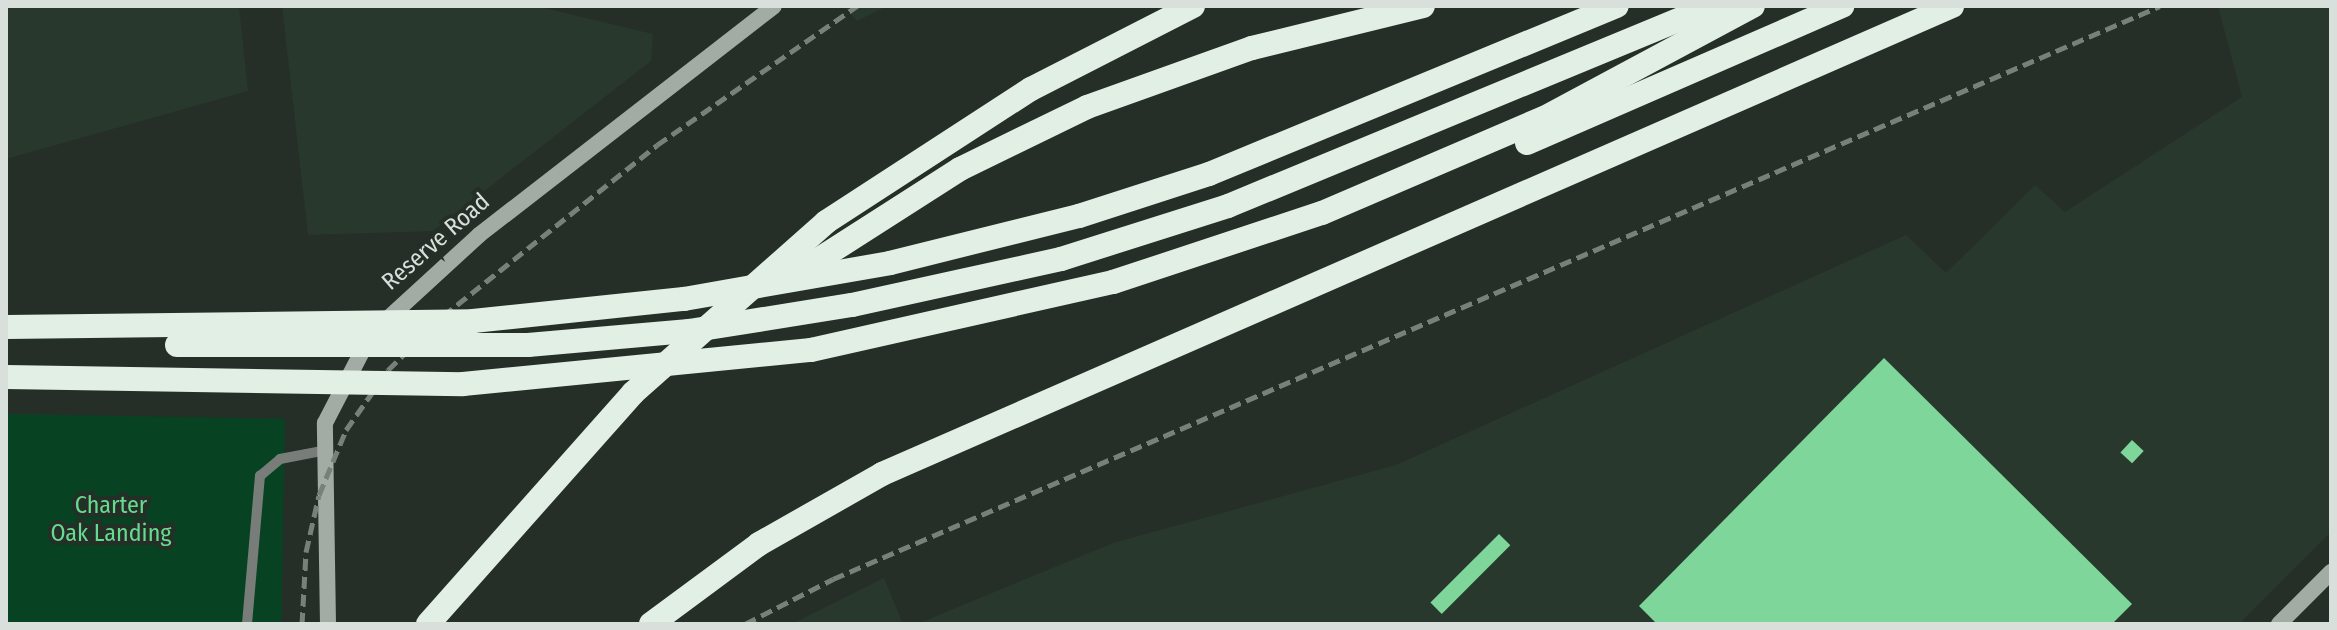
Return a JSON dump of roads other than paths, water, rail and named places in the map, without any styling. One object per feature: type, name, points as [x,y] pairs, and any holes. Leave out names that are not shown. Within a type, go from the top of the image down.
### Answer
[{"type":"highway","points":[[428,624],[582,446],[687,342],[826,222],[1031,89],[1193,6]]},
{"type":"highway","points":[[737,298],[815,262],[960,169],[1099,102],[1252,48],[1423,6]]},
{"type":"highway","points":[[6,327],[464,322],[684,299],[890,263],[1199,178],[1617,6]]},
{"type":"highway","points":[[6,339],[471,348],[659,334],[852,305],[1127,240],[1446,118],[1712,6]]},
{"type":"highway","points":[[1113,282],[1423,173],[1598,91],[1753,6]]},
{"type":"highway","points":[[6,377],[463,384],[811,350],[1113,282],[1200,271],[1337,222],[1842,6]]},
{"type":"highway","points":[[651,624],[759,544],[882,474],[1952,6]]},
{"type":"street","name":"Reserve Road","points":[[328,624],[322,451],[325,423],[352,360],[407,294],[774,6]]},
{"type":"street","points":[[2279,624],[2331,572]]},
{"type":"lane","points":[[247,624],[260,476],[280,459],[322,451]]},
{"type":"railway","points":[[302,624],[306,552],[319,495],[346,430],[388,370],[443,316],[657,145],[857,6]]},
{"type":"railway","points":[[745,624],[833,579],[2160,6]]},
{"type":"park label","name":"Charter Oak Landing","points":[[111,520]]}]
